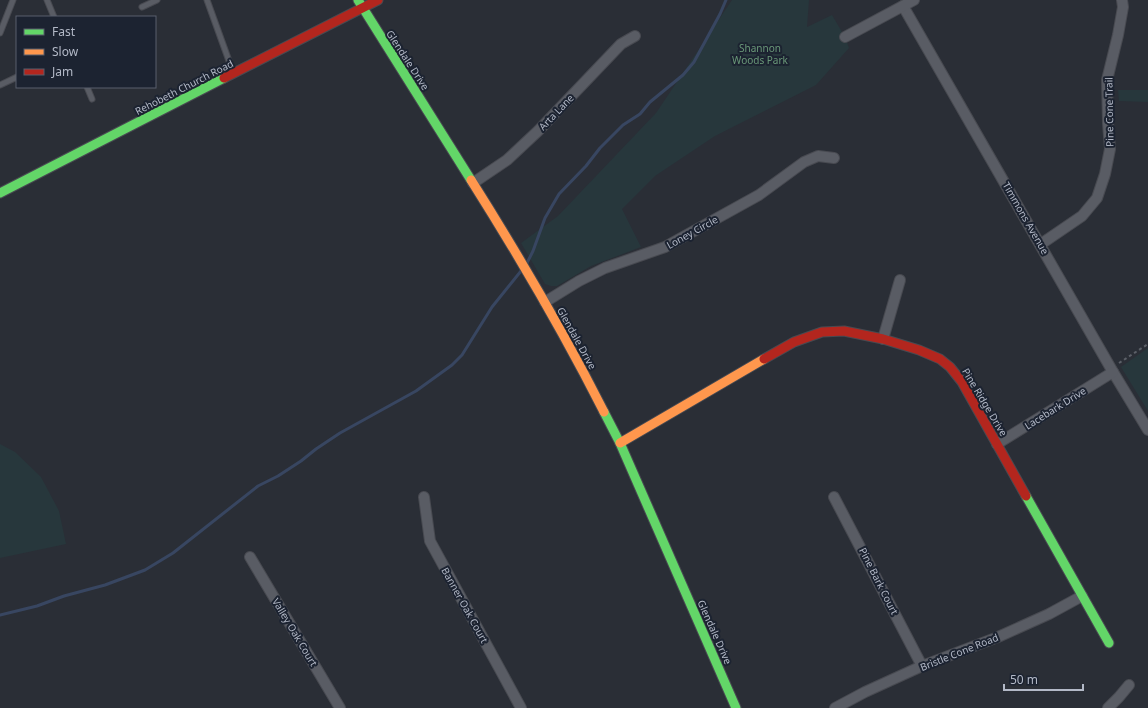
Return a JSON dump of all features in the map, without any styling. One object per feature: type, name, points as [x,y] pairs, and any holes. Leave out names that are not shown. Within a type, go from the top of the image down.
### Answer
[{"type":"street","name":"Rehobeth Church Road","points":[[0,193],[233,73],[360,4],[378,0]]},
{"type":"street","points":[[845,37],[914,0]]},
{"type":"street","name":"Pine Cone Trail","points":[[1041,244],[1082,216],[1097,198],[1105,174],[1110,149],[1107,80],[1118,36],[1123,7],[1122,0]]},
{"type":"street","name":"Glendale Drive","points":[[360,4],[473,183],[545,302],[585,374],[620,442],[736,708]]},
{"type":"street","name":"Timmons Avenue","points":[[903,6],[1041,244],[1116,368],[1148,430]]},
{"type":"street","name":"Arta Lane","points":[[473,183],[507,160],[621,44],[635,36]]},
{"type":"street","name":"Loney Circle","points":[[545,302],[579,281],[605,268],[665,248],[759,195],[804,162],[818,156],[834,158]]},
{"type":"street","points":[[883,339],[900,280]]},
{"type":"street","name":"Pine Ridge Drive","points":[[620,442],[794,342],[822,332],[844,331],[883,339],[919,350],[940,359],[950,367],[962,382],[1109,643]]},
{"type":"street","name":"Lacebark Drive","points":[[997,444],[1116,368]]},
{"type":"street","name":"Banner Oak Court","points":[[424,497],[430,541],[521,708]]},
{"type":"street","name":"Pine Bark Court","points":[[834,497],[922,666]]},
{"type":"street","name":"Valley Oak Court","points":[[250,557],[340,708]]},
{"type":"street","name":"Bristle Cone Road","points":[[835,708],[865,692],[922,666],[998,637],[1048,614],[1082,596]]},
{"type":"street","points":[[1108,708],[1129,685]]},
{"type":"lane","points":[[0,33],[13,0]]},
{"type":"lane","points":[[47,0],[54,16]]},
{"type":"lane","points":[[142,7],[157,0]]},
{"type":"lane","points":[[207,0],[233,73]]},
{"type":"lane","points":[[0,85],[16,77]]},
{"type":"lane","points":[[86,88],[92,99]]},
{"type":"path","points":[[1116,368],[1148,344]]},
{"type":"green space","name":"Shannon Woods Park","points":[[732,0],[809,0],[807,27],[832,15],[845,37],[849,48],[816,85],[715,136],[655,176],[622,209],[641,247],[591,266],[557,286],[545,284],[521,243],[558,216],[656,113]]},
{"type":"green space","points":[[1118,90],[1148,90],[1148,102],[1119,101]]},
{"type":"green space","points":[[1148,348],[1148,411],[1121,367]]},
{"type":"green space","points":[[0,444],[15,452],[41,477],[59,511],[66,544],[0,558]]},
{"type":"waterway","points":[[527,263],[545,218],[559,194],[586,166],[600,148],[623,125],[640,114],[650,102],[683,75],[694,62],[726,0]]},
{"type":"waterway","points":[[0,615],[37,606],[64,596],[105,585],[145,570],[173,553],[258,486],[278,476],[340,433],[416,391],[452,365],[462,355],[492,307],[521,271]]},
{"type":"traffic: fast","points":[[358,0],[471,180]]},
{"type":"traffic: fast","points":[[0,193],[224,78]]},
{"type":"traffic: fast","points":[[604,412],[620,443],[736,708]]},
{"type":"traffic: fast","points":[[1026,496],[1109,643]]},
{"type":"traffic: slow","points":[[471,180],[540,295],[604,412]]},
{"type":"traffic: slow","points":[[620,443],[764,359]]},
{"type":"traffic: jam","points":[[224,78],[378,0]]},
{"type":"traffic: jam","points":[[764,359],[794,342],[822,332],[844,331],[883,339],[919,350],[940,359],[950,367],[962,382],[1026,496]]}]
